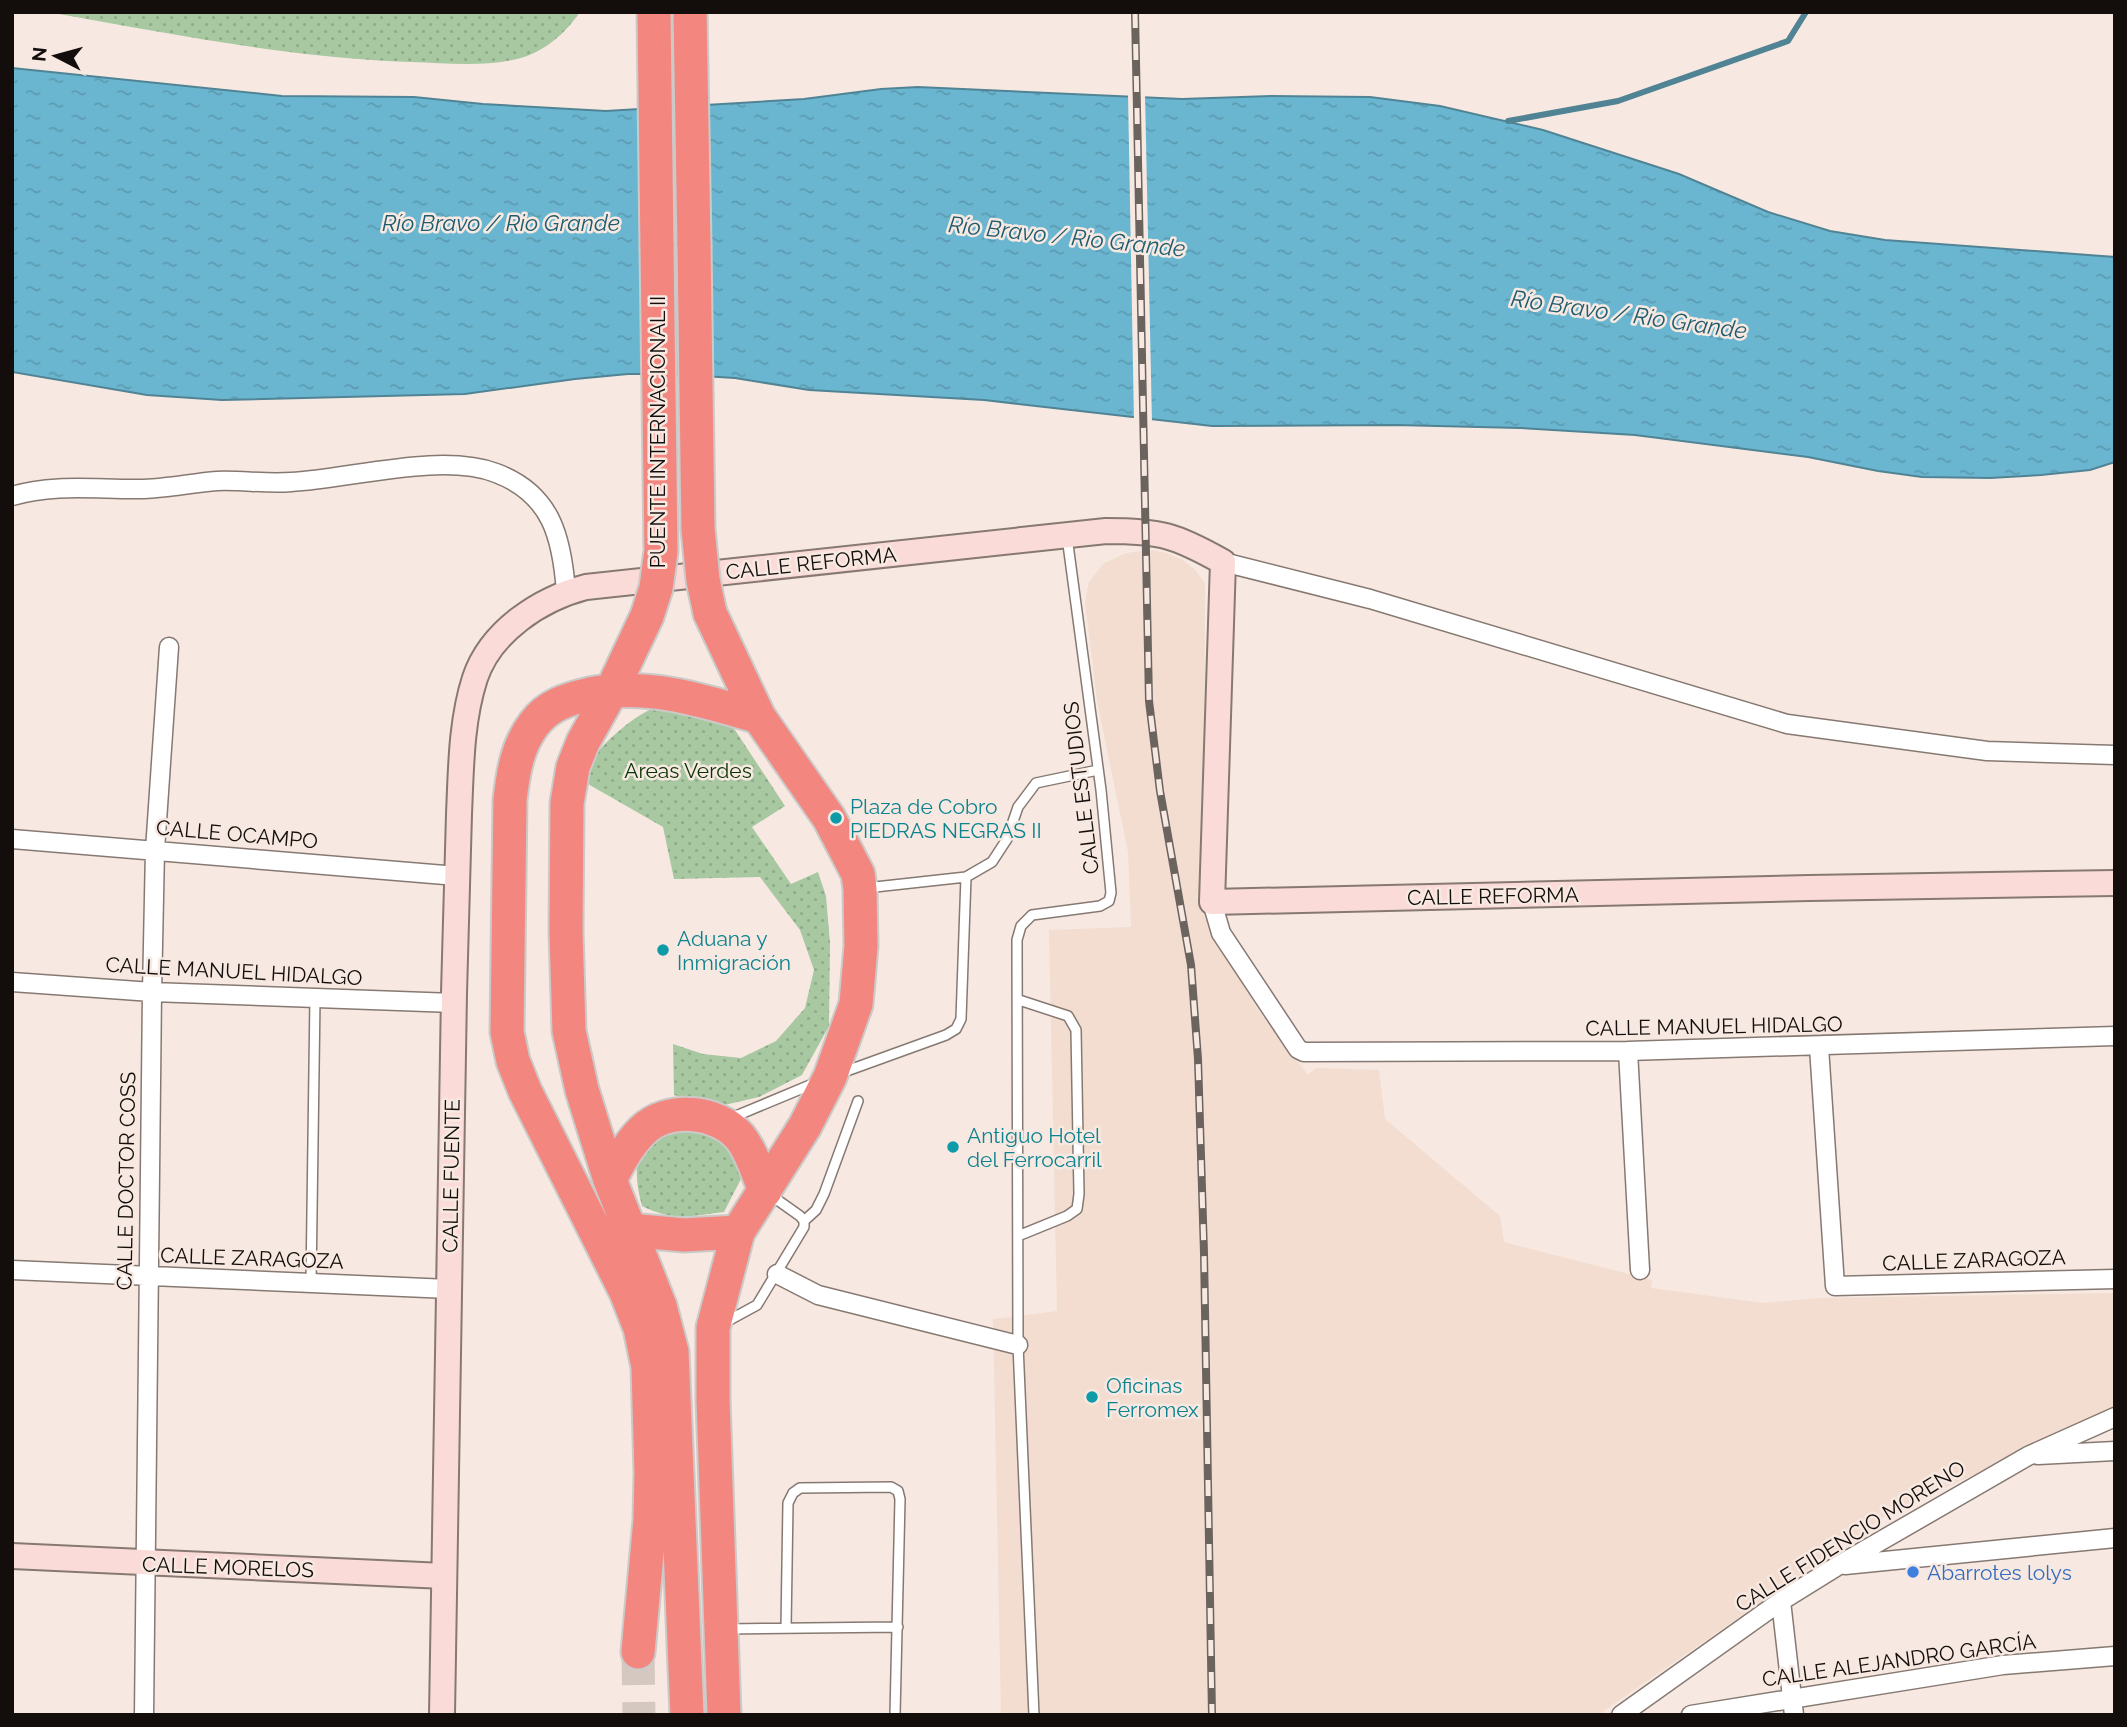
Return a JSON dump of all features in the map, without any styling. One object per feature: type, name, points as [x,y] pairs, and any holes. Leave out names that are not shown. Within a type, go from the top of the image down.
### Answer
[{"type":"highway","name":"PUENTE INTERNACIONAL II","points":[[610,1180],[582,1090],[569,1031],[566,931],[567,803],[573,767],[583,742],[612,690],[647,616],[656,588],[661,551],[654,12]]},
{"type":"highway","name":"PUENTE INTERNACIONAL II","points":[[690,12],[698,529],[703,580],[710,613],[759,717],[829,818],[858,874],[860,889],[861,946],[856,1004],[830,1077],[806,1126],[765,1191]]},
{"type":"highway","points":[[638,1652],[650,1520],[648,1367],[640,1328],[626,1292],[513,1061],[508,1032],[510,800],[513,769],[534,723],[565,699],[612,690],[654,690],[696,698],[759,717]]},
{"type":"highway","points":[[687,1715],[672,1352],[660,1306],[610,1180],[626,1150],[645,1128],[673,1115],[703,1116],[723,1121],[741,1138],[765,1191],[738,1233],[713,1328],[724,1715]]},
{"type":"highway","points":[[629,1230],[684,1235],[738,1233]]},
{"type":"street","points":[[12,496],[67,487],[145,489],[219,481],[291,482],[453,464],[495,473],[520,486],[547,510],[559,542],[566,592]]},
{"type":"street","name":"CALLE REFORMA","points":[[495,643],[520,617],[566,592],[586,587],[1066,535],[1144,531],[1172,536],[1223,562]]},
{"type":"street","points":[[1212,902],[1223,562],[1370,599],[1787,724],[1987,751],[2115,755]]},
{"type":"street","name":"CALLE FUENTE","points":[[442,1715],[457,876],[465,721],[475,676],[495,643]]},
{"type":"street","name":"CALLE DOCTOR COSS","points":[[144,1715],[155,850],[169,648]]},
{"type":"street","name":"CALLE OCAMPO","points":[[12,839],[457,876]]},
{"type":"street","name":"CALLE REFORMA","points":[[1212,902],[2115,883]]},
{"type":"street","name":"CALLE MANUEL HIDALGO","points":[[1212,902],[1221,933],[1298,1049],[1314,1054],[1819,1047],[2115,1036]]},
{"type":"street","name":"CALLE MANUEL HIDALGO","points":[[12,982],[152,992],[454,1003]]},
{"type":"street","name":"CALLE ZARAGOZA","points":[[1819,1047],[1835,1286],[2115,1279]]},
{"type":"street","points":[[1628,1051],[1640,1270]]},
{"type":"street","name":"CALLE ZARAGOZA","points":[[12,1270],[449,1289]]},
{"type":"street","points":[[777,1273],[818,1295],[1018,1345]]},
{"type":"street","name":"CALLE FIDENCIO MORENO","points":[[1622,1715],[1781,1601],[1839,1565],[2028,1456],[2115,1417]]},
{"type":"street","points":[[2028,1456],[2115,1451]]},
{"type":"street","points":[[1839,1565],[2115,1538]]},
{"type":"street","name":"CALLE MORELOS","points":[[12,1556],[444,1576]]},
{"type":"street","points":[[1781,1601],[1793,1706]]},
{"type":"street","name":"CALLE ALEJANDRO GARCÍA","points":[[1691,1715],[1793,1706],[2003,1665],[2115,1656]]},
{"type":"lane","name":"CALLE ESTUDIOS","points":[[1034,1715],[1018,1345],[1017,940],[1021,926],[1032,915],[1100,906],[1108,901],[1111,892],[1098,770],[1066,535]]},
{"type":"lane","points":[[860,889],[966,877],[992,862],[1007,839],[1018,807],[1036,783],[1098,770]]},
{"type":"lane","points":[[723,1121],[956,1029],[961,1019],[966,877]]},
{"type":"lane","points":[[311,1283],[315,998]]},
{"type":"lane","points":[[1018,1000],[1068,1016],[1076,1031],[1079,1194],[1077,1209],[1067,1216],[1018,1236]]},
{"type":"lane","points":[[713,1328],[751,1309],[777,1273],[804,1227],[804,1221],[816,1210],[824,1194],[858,1101]]},
{"type":"lane","points":[[765,1191],[804,1221]]},
{"type":"lane","points":[[786,1628],[788,1503],[793,1493],[800,1488],[891,1487],[898,1491],[900,1499],[895,1715]]},
{"type":"lane","points":[[720,1629],[898,1627]]},
{"type":"shaded area","points":[[1152,550],[1183,560],[1205,583],[1204,895],[1229,962],[1259,1011],[1308,1075],[1316,1068],[1379,1070],[1385,1119],[1500,1216],[1504,1242],[1652,1280],[1651,1288],[1764,1303],[1821,1298],[2115,1293],[2115,1409],[1887,1515],[1598,1715],[1001,1715],[993,1319],[1057,1311],[1049,930],[1131,927],[1128,852],[1097,701],[1085,602],[1089,582],[1103,564],[1126,553]]},
{"type":"green space","points":[[47,12],[580,12],[560,35],[536,52],[517,59],[464,64],[365,60],[274,50]]},
{"type":"green space","name":"Areas Verdes","points":[[702,703],[735,730],[785,806],[752,827],[791,884],[818,872],[826,896],[830,943],[829,1026],[802,1075],[759,1097],[716,1107],[674,1095],[673,1044],[703,1054],[741,1058],[776,1041],[805,1008],[814,970],[800,930],[760,877],[674,879],[663,827],[581,780],[584,771],[601,748],[648,710]]},
{"type":"green space","points":[[684,1130],[710,1136],[743,1163],[742,1177],[724,1212],[673,1216],[642,1206],[637,1165],[644,1147],[662,1133]]},
{"type":"water","name":"Río Bravo / Rio Grande","points":[[12,68],[282,96],[414,97],[606,111],[804,99],[918,87],[1182,99],[1370,97],[1440,106],[1543,130],[1679,174],[1768,212],[1830,231],[1885,240],[2115,257],[2115,462],[2090,470],[2041,475],[1990,478],[1922,477],[1808,457],[1635,435],[1520,428],[1396,425],[1212,426],[984,400],[809,390],[735,378],[668,374],[628,374],[575,379],[465,394],[222,400],[147,395],[12,372]]},
{"type":"pier","points":[[1128,93],[1145,94],[1152,424],[1134,421]]},
{"type":"waterway","points":[[1508,121],[1618,101],[1788,41],[1806,12]]},
{"type":"tunnel","points":[[638,1652],[639,1715]]},
{"type":"railway","points":[[1135,12],[1149,701],[1160,791],[1191,965],[1198,1059],[1212,1715]]},
{"type":"place","name":"Plaza de Cobro PIEDRAS NEGRAS II","points":[[836,818]]},
{"type":"place","name":"Aduana y Inmigración","points":[[663,950]]},
{"type":"place","name":"Antiguo Hotel del Ferrocarril","points":[[953,1147]]},
{"type":"place","name":"Oficinas Ferromex","points":[[1092,1397]]},
{"type":"place","name":"Abarrotes lolys","points":[[1913,1572]]}]
